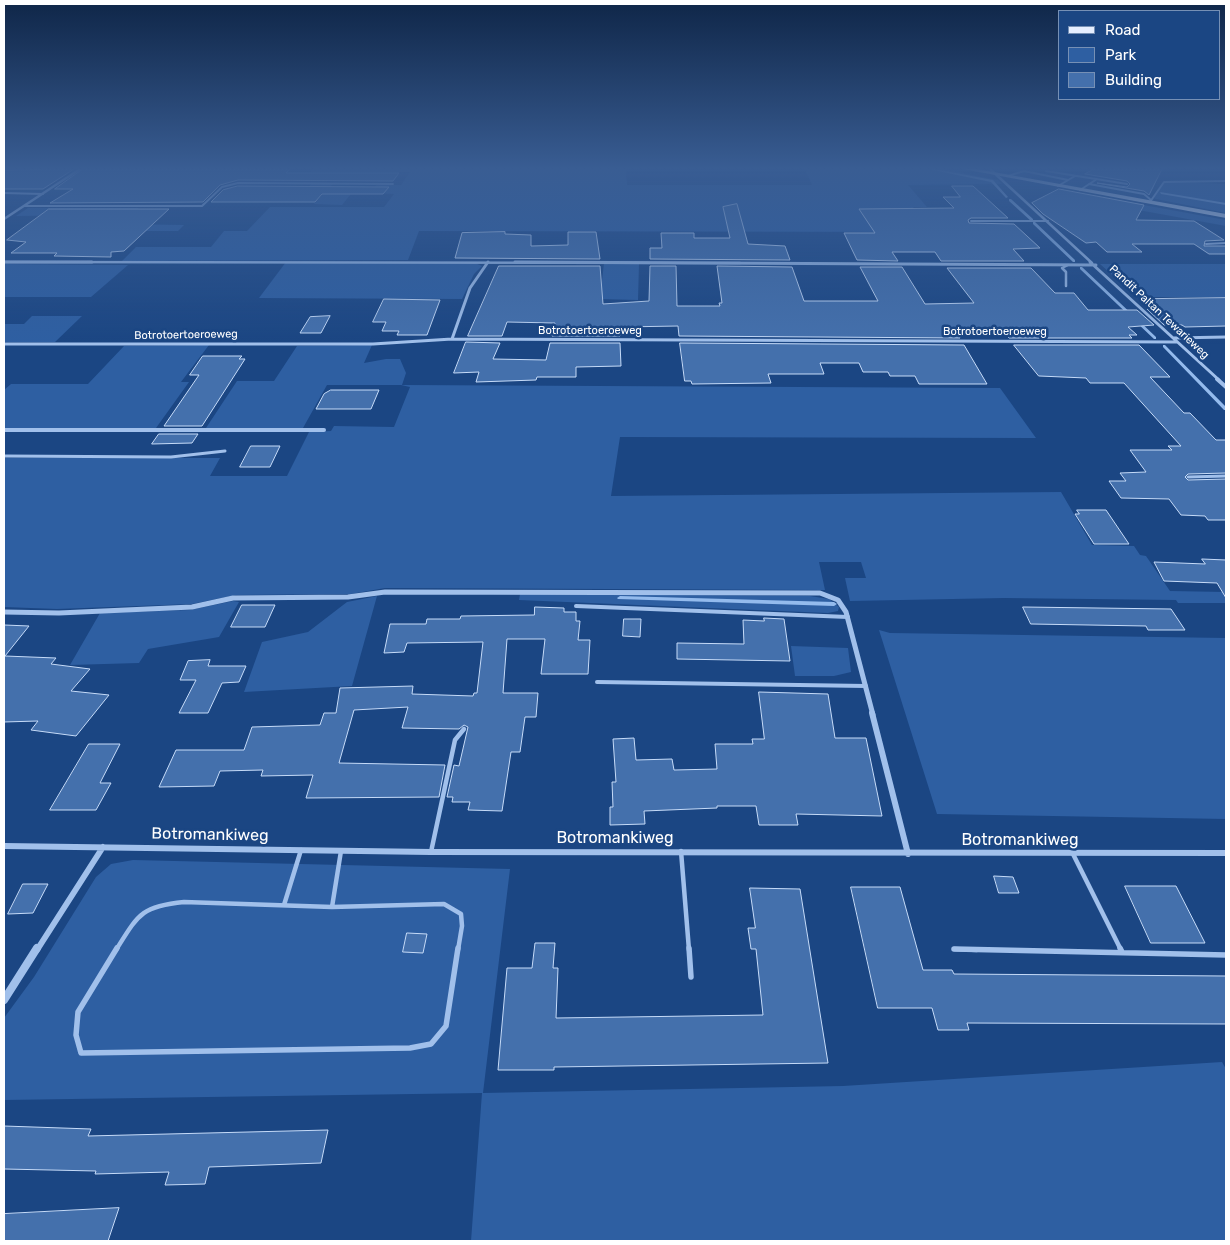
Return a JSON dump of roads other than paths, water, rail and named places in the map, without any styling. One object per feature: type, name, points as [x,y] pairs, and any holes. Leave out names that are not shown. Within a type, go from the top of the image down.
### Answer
[{"type":"street","name":"Pandit Paltan Tewarieweg","points":[[1055,227],[1226,387]]},
{"type":"street","points":[[4,262],[1096,265]]},
{"type":"street","points":[[452,339],[465,297],[480,270],[488,262]]},
{"type":"street","points":[[1173,338],[1226,338]]},
{"type":"street","name":"Botrotoertoeroeweg","points":[[4,344],[373,344],[452,339],[1177,342]]},
{"type":"street","points":[[4,430],[324,430]]},
{"type":"street","points":[[4,612],[192,607],[233,598],[348,597],[385,592],[820,593],[836,597],[845,606],[908,854]]},
{"type":"street","name":"Botromankiweg","points":[[4,846],[431,852],[1226,853]]},
{"type":"street","points":[[4,1000],[103,847]]},
{"type":"lane","points":[[1206,244],[1226,244]]},
{"type":"lane","points":[[1066,286],[1066,272],[1062,268],[1068,264]]},
{"type":"lane","points":[[4,456],[77,454],[196,456],[225,451]]},
{"type":"lane","points":[[1188,477],[1226,476]]},
{"type":"lane","points":[[576,606],[848,617]]},
{"type":"lane","points":[[597,682],[866,686]]},
{"type":"lane","points":[[431,852],[455,740],[464,730]]},
{"type":"lane","points":[[284,905],[301,850]]},
{"type":"lane","points":[[332,907],[341,851]]},
{"type":"lane","points":[[682,851],[691,977]]},
{"type":"lane","points":[[1073,854],[1122,952]]},
{"type":"lane","points":[[184,902],[332,907],[444,904],[461,914],[462,926],[446,1026],[431,1044],[410,1048],[81,1053],[76,1035],[78,1012],[137,916],[162,904],[184,902]]},
{"type":"lane","points":[[954,949],[1226,955]]},
{"type":"waterway","points":[[1038,227],[1074,261]]},
{"type":"waterway","points":[[1081,268],[1155,338]]},
{"type":"waterway","points":[[1164,346],[1226,409]]},
{"type":"waterway","points":[[620,598],[834,604]]}]
